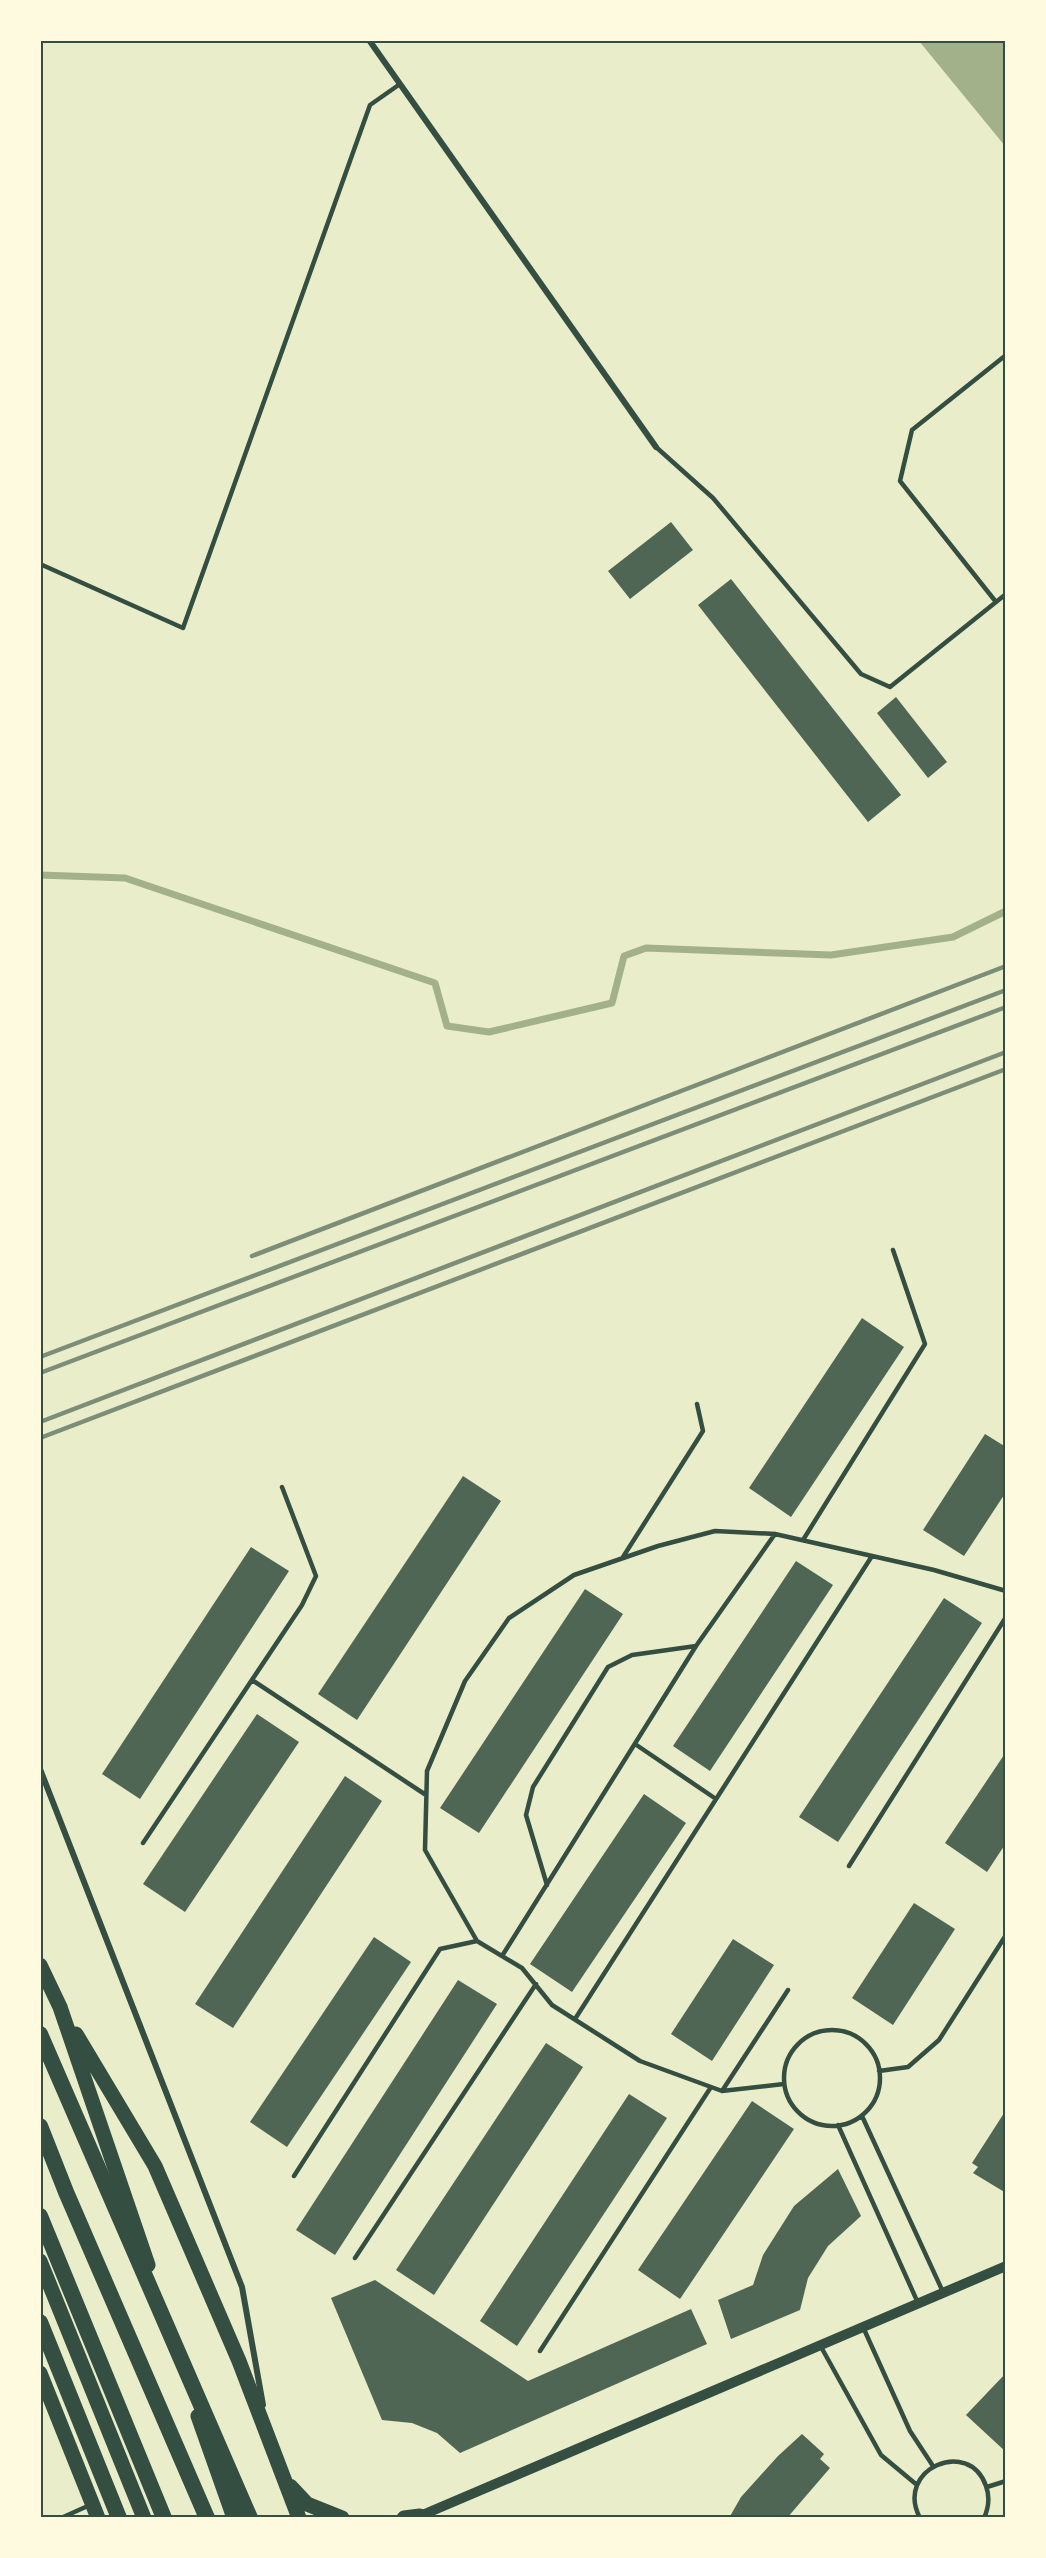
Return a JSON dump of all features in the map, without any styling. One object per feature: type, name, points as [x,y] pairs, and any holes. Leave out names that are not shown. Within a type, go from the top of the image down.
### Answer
[{"type":"highway","points":[[40,2034],[250,2517]]},
{"type":"highway","points":[[40,2126],[66,2192],[207,2517]]},
{"type":"highway","points":[[40,2216],[164,2517]]},
{"type":"highway","points":[[40,2322],[119,2517]]},
{"type":"main road","points":[[40,1965],[60,2007],[155,2166],[238,2361],[299,2517]]},
{"type":"main road","points":[[60,2007],[234,2517]]},
{"type":"main road","points":[[40,2260],[144,2517]]},
{"type":"main road","points":[[40,2373],[95,2511]]},
{"type":"main road","points":[[285,2481],[307,2504],[342,2517]]},
{"type":"street","points":[[369,40],[656,447]]},
{"type":"street","points":[[40,1768],[242,2287],[268,2439]]},
{"type":"street","points":[[414,2517],[1005,2266]]},
{"type":"lane","points":[[40,564],[183,628],[370,105],[400,84]]},
{"type":"lane","points":[[996,602],[900,482],[912,430],[1005,355]]},
{"type":"lane","points":[[656,447],[713,498],[861,674],[890,687],[1005,594]]},
{"type":"lane","points":[[802,1540],[925,1344],[892,1250]]},
{"type":"lane","points":[[622,1558],[703,1431],[697,1404]]},
{"type":"lane","points":[[143,1843],[302,1605],[316,1576],[282,1487]]},
{"type":"lane","points":[[784,2084],[722,2091],[640,2061],[552,2005],[522,1968],[477,1941],[425,1850],[427,1771],[465,1681],[509,1618],[574,1575],[658,1546],[715,1531],[775,1534],[934,1570],[1005,1591]]},
{"type":"lane","points":[[502,1956],[696,1646],[775,1534]]},
{"type":"lane","points":[[575,2019],[872,1556]]},
{"type":"lane","points":[[849,1866],[1005,1617]]},
{"type":"lane","points":[[547,1885],[526,1815],[533,1787],[608,1667],[632,1655],[696,1646]]},
{"type":"lane","points":[[252,1680],[426,1795]]},
{"type":"lane","points":[[635,1744],[717,1798]]},
{"type":"lane","points":[[879,2071],[908,2067],[939,2040],[1005,1935]]},
{"type":"lane","points":[[294,2176],[440,1949],[477,1941]]},
{"type":"lane","points":[[355,2258],[536,1984]]},
{"type":"lane","points":[[722,2091],[788,1990]]},
{"type":"lane","points":[[833,2029],[848,2032],[862,2039],[872,2050],[879,2071],[878,2094],[871,2107],[862,2116],[846,2124],[829,2126],[813,2122],[799,2113],[789,2099],[784,2084],[785,2067],[792,2051],[803,2039],[818,2031],[833,2029]]},
{"type":"lane","points":[[540,2351],[711,2087]]},
{"type":"lane","points":[[862,2116],[943,2292]]},
{"type":"lane","points":[[838,2125],[918,2303]]},
{"type":"lane","points":[[863,2326],[910,2431],[933,2466]]},
{"type":"lane","points":[[820,2345],[881,2455],[917,2485]]},
{"type":"lane","points":[[920,2517],[914,2498],[917,2485],[924,2474],[933,2466],[956,2461],[967,2464],[977,2471],[987,2487],[989,2503],[984,2517]]},
{"type":"lane","points":[[987,2487],[1005,2481]]},
{"type":"lane","points":[[60,2517],[95,2511]]},
{"type":"shaded area","points":[[919,41],[1005,41],[1005,146]]},
{"type":"building","points":[[671,522],[693,550],[630,599],[608,571]]},
{"type":"building","points":[[731,579],[901,795],[868,822],[698,605]]},
{"type":"building","points":[[896,697],[947,762],[928,778],[877,713]]},
{"type":"building","points":[[862,1318],[904,1347],[791,1517],[749,1488]]},
{"type":"building","points":[[985,1434],[1006,1447],[1006,1492],[964,1556],[923,1530]]},
{"type":"building","points":[[463,1476],[501,1501],[357,1720],[318,1694]]},
{"type":"building","points":[[251,1547],[289,1571],[140,1799],[102,1774]]},
{"type":"building","points":[[796,1561],[833,1585],[710,1771],[673,1746]]},
{"type":"building","points":[[585,1589],[623,1614],[479,1833],[440,1808]]},
{"type":"building","points":[[944,1598],[982,1623],[838,1842],[799,1817]]},
{"type":"building","points":[[257,1714],[299,1742],[185,1912],[143,1884]]},
{"type":"building","points":[[1006,1752],[1006,1843],[987,1872],[945,1843]]},
{"type":"building","points":[[345,1776],[382,1801],[233,2028],[195,2004]]},
{"type":"building","points":[[644,1794],[686,1823],[572,1992],[530,1964]]},
{"type":"building","points":[[914,1903],[955,1929],[893,2025],[852,1998]]},
{"type":"building","points":[[374,1937],[411,1962],[287,2147],[250,2122]]},
{"type":"building","points":[[733,1939],[774,1965],[712,2061],[671,2034]]},
{"type":"building","points":[[458,1980],[497,2004],[335,2255],[296,2230]]},
{"type":"building","points":[[546,2043],[583,2067],[434,2295],[396,2270]]},
{"type":"building","points":[[629,2094],[667,2118],[517,2346],[480,2321]]},
{"type":"building","points":[[752,2101],[794,2129],[680,2299],[638,2270]]},
{"type":"building","points":[[1006,2110],[1006,2193],[973,2173],[978,2167],[972,2163]]},
{"type":"building","points":[[838,2169],[861,2216],[828,2246],[808,2278],[800,2310],[731,2339],[718,2300],[753,2285],[763,2255],[794,2206]]},
{"type":"building","points":[[375,2280],[528,2381],[691,2309],[707,2344],[460,2453],[437,2433],[412,2423],[382,2420],[331,2298]]},
{"type":"building","points":[[1006,2373],[1006,2452],[966,2415]]},
{"type":"building","points":[[802,2434],[824,2454],[820,2459],[830,2468],[787,2518],[729,2518],[741,2497],[778,2456]]},
{"type":"waterway","points":[[40,875],[125,878],[435,983],[447,1026],[489,1032],[612,1003],[624,956],[646,948],[831,955],[953,937],[1006,911]]},
{"type":"railway","points":[[252,1256],[1006,966]]},
{"type":"railway","points":[[40,1357],[1006,990]]},
{"type":"railway","points":[[40,1373],[1006,1007]]},
{"type":"railway","points":[[40,1422],[1006,1052]]},
{"type":"railway","points":[[40,1438],[1006,1069]]}]
